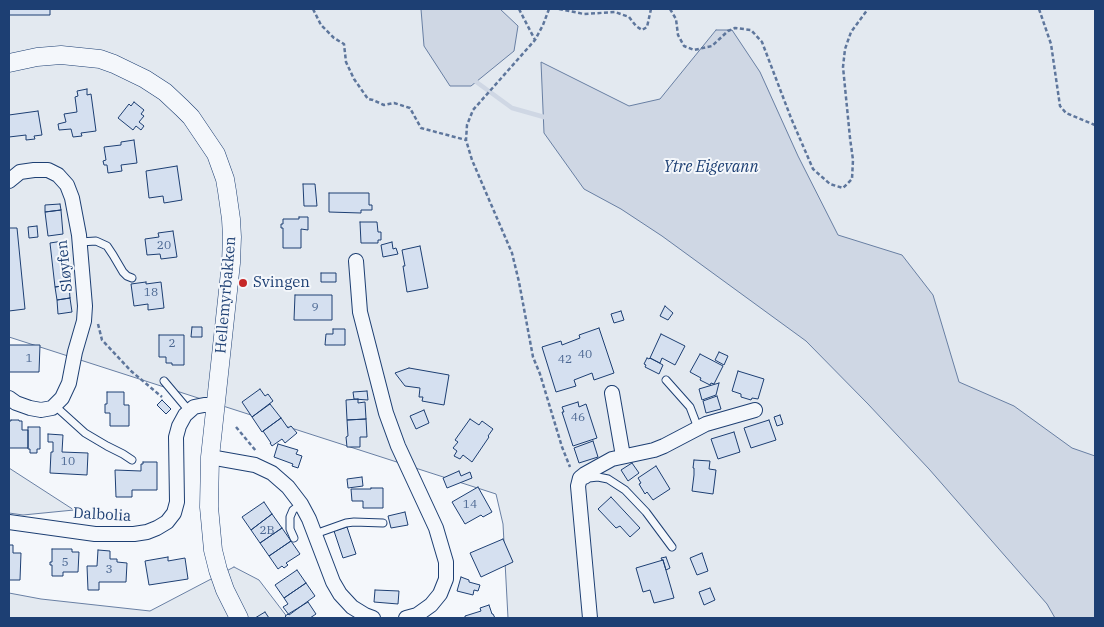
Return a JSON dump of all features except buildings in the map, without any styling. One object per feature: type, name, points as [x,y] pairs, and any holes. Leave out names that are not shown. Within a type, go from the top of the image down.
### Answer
[{"type":"street","name":"Hellemyrbakken","points":[[9,63],[37,57],[61,55],[100,60],[114,64],[145,79],[165,92],[192,117],[216,154],[223,172],[227,191],[232,237],[231,263],[210,456],[209,507],[213,550],[218,570],[224,590],[239,618]]},
{"type":"street","name":"Sløyfen","points":[[9,181],[20,172],[48,170],[58,175],[67,185],[72,198],[80,242],[86,306],[69,383],[62,398],[54,406]]},
{"type":"street","points":[[356,261],[360,312],[386,413],[398,446],[436,528],[446,562],[446,579],[440,594],[424,615],[417,614],[406,618]]},
{"type":"street","points":[[612,393],[623,456]]},
{"type":"street","points":[[9,398],[23,406],[41,410],[54,406]]},
{"type":"street","points":[[187,413],[194,407],[215,405]]},
{"type":"street","points":[[590,618],[578,486],[580,478],[612,458],[654,450],[706,424],[754,410]]},
{"type":"street","name":"Dalbolia","points":[[9,522],[95,534],[134,534],[147,532],[167,522],[174,513],[177,502],[176,437],[179,426],[187,413]]},
{"type":"street","points":[[210,456],[258,467],[272,473],[288,487],[301,504],[315,534],[333,582],[340,594],[352,607],[373,618]]},
{"type":"lane","points":[[80,242],[96,241],[107,246],[123,272],[132,278]]},
{"type":"lane","points":[[666,380],[690,408],[698,428]]},
{"type":"lane","points":[[164,381],[185,406],[187,413]]},
{"type":"lane","points":[[54,406],[85,433],[132,460]]},
{"type":"lane","points":[[578,486],[589,478],[598,477],[608,479],[625,490],[646,512],[672,547]]},
{"type":"lane","points":[[294,538],[290,529],[290,517],[293,510],[301,504]]},
{"type":"lane","points":[[315,534],[346,523],[383,523]]},
{"type":"path","points":[[313,9],[321,26],[344,44],[346,62],[354,79],[368,99],[384,105],[394,103],[410,108],[421,128],[466,140]]},
{"type":"path","points":[[519,9],[534,40]]},
{"type":"path","points":[[549,9],[543,25],[534,40],[473,110],[467,124],[466,140],[472,160],[512,253],[534,357],[562,447],[578,486]]},
{"type":"path","points":[[559,9],[584,14],[615,12],[629,17],[642,30],[647,27],[651,9]]},
{"type":"path","points":[[670,9],[676,19],[678,35],[684,46],[694,50],[712,46],[728,31],[736,28],[752,30],[762,42],[813,169],[830,184],[844,188],[852,179],[853,160],[844,67],[846,49],[851,32],[868,9]]},
{"type":"path","points":[[1038,9],[1051,44],[1060,106],[1066,113],[1095,125]]},
{"type":"path","points":[[102,340],[131,371],[161,397],[187,413]]},
{"type":"path","points":[[236,427],[258,454],[260,458],[258,467]]},
{"type":"shaded area","points":[[9,9],[1095,9],[1095,618],[508,618],[503,524],[496,494],[9,337]]},
{"type":"shaded area","points":[[9,468],[74,510],[23,515],[9,513]]},
{"type":"shaded area","points":[[234,567],[259,580],[288,618],[9,618],[9,593],[41,599],[150,611]]},
{"type":"water","points":[[421,9],[500,9],[518,26],[514,51],[471,86],[450,86],[424,46]]},
{"type":"water","name":"Ytre Eigevann","points":[[716,30],[732,30],[760,72],[798,156],[838,235],[902,255],[933,295],[959,382],[1014,406],[1072,448],[1095,456],[1095,618],[1055,618],[1047,604],[929,469],[806,341],[662,236],[621,209],[584,189],[544,133],[541,62],[629,106],[660,99]]},
{"type":"waterway","points":[[475,81],[512,108],[544,117]]},
{"type":"place","name":"Svingen","points":[[243,283]]}]
